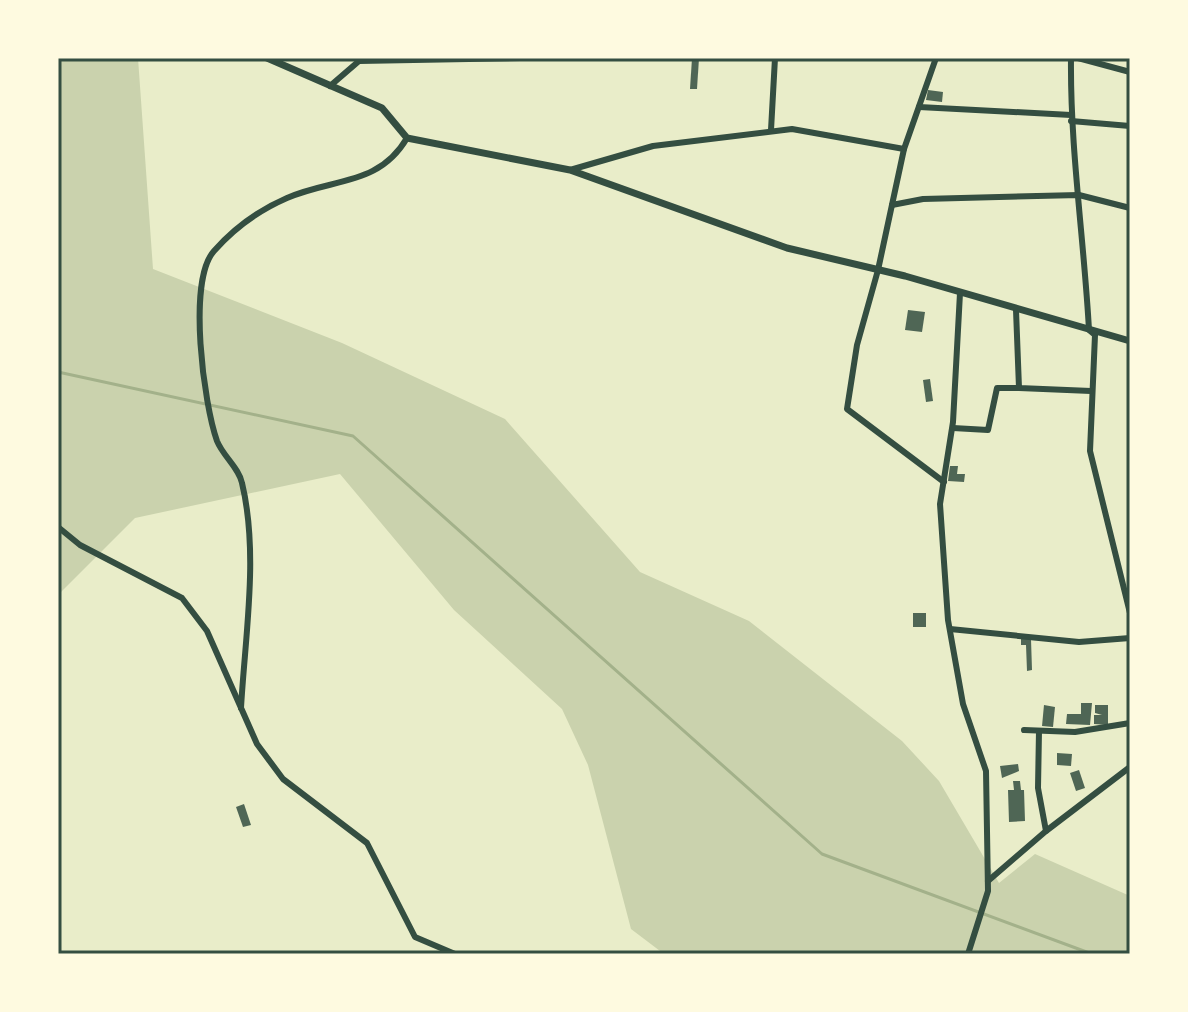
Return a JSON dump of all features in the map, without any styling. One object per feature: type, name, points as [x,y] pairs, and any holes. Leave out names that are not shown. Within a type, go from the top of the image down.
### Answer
[{"type":"street","points":[[267,58],[382,108],[407,138],[570,170],[787,248],[878,270],[1130,341]]},
{"type":"street","points":[[330,86],[359,61],[520,58]]},
{"type":"street","points":[[771,130],[775,58]]},
{"type":"street","points":[[936,58],[904,149],[878,270],[857,345],[847,409],[944,482]]},
{"type":"street","points":[[1071,58],[1071,118],[1089,330],[1095,335],[1090,451],[1130,613]]},
{"type":"street","points":[[1078,58],[1130,72]]},
{"type":"street","points":[[919,107],[1071,118],[1130,126]]},
{"type":"street","points":[[570,170],[653,146],[771,130],[792,129],[904,149]]},
{"type":"street","points":[[241,708],[249,555],[242,480],[218,444],[204,390],[199,314],[210,256],[238,224],[286,198],[384,168],[407,138]]},
{"type":"street","points":[[892,205],[923,199],[1079,195],[1130,208]]},
{"type":"street","points":[[960,293],[953,428],[940,504],[950,629],[963,704],[986,771],[988,881],[968,954]]},
{"type":"street","points":[[1016,310],[1019,388]]},
{"type":"street","points":[[953,428],[988,430],[997,388],[1091,391]]},
{"type":"street","points":[[58,527],[80,545],[182,598],[207,631],[257,744],[283,779],[367,843],[415,937],[455,954]]},
{"type":"street","points":[[950,629],[1079,642],[1130,638]]},
{"type":"street","points":[[1024,730],[1075,732],[1130,723]]},
{"type":"street","points":[[1039,731],[1038,788],[1046,831]]},
{"type":"street","points":[[988,881],[1046,831],[1130,767]]},
{"type":"green space","points":[[58,58],[138,58],[153,269],[342,343],[505,419],[640,572],[749,621],[902,741],[939,781],[999,883],[1035,854],[1130,896],[1130,954],[664,954],[631,929],[588,765],[562,709],[454,610],[340,474],[135,518],[58,595]]},
{"type":"building","points":[[692,58],[699,58],[697,89],[690,89]]},
{"type":"building","points":[[928,90],[943,92],[942,102],[926,100]]},
{"type":"building","points":[[908,310],[925,312],[922,332],[905,330]]},
{"type":"building","points":[[930,379],[933,401],[926,402],[923,380]]},
{"type":"building","points":[[950,466],[958,466],[957,474],[965,474],[964,482],[948,481]]},
{"type":"building","points":[[913,613],[926,613],[926,627],[913,627]]},
{"type":"building","points":[[1021,639],[1031,639],[1032,670],[1027,671],[1026,645],[1021,645]]},
{"type":"building","points":[[1081,703],[1092,703],[1090,725],[1066,724],[1067,714],[1081,714]]},
{"type":"building","points":[[1044,705],[1055,707],[1053,727],[1042,726]]},
{"type":"building","points":[[1095,705],[1108,705],[1108,725],[1094,724],[1094,715],[1102,715],[1095,713]]},
{"type":"building","points":[[1057,753],[1072,754],[1071,766],[1057,765]]},
{"type":"building","points":[[1018,764],[1019,771],[1002,778],[1000,766]]},
{"type":"building","points":[[1079,770],[1085,788],[1076,791],[1070,773]]},
{"type":"building","points":[[1013,781],[1020,781],[1021,790],[1024,790],[1025,821],[1009,822],[1008,790],[1014,790]]},
{"type":"building","points":[[244,804],[251,825],[243,827],[236,807]]},
{"type":"waterway","points":[[58,372],[353,436],[822,854],[1092,954]]}]
